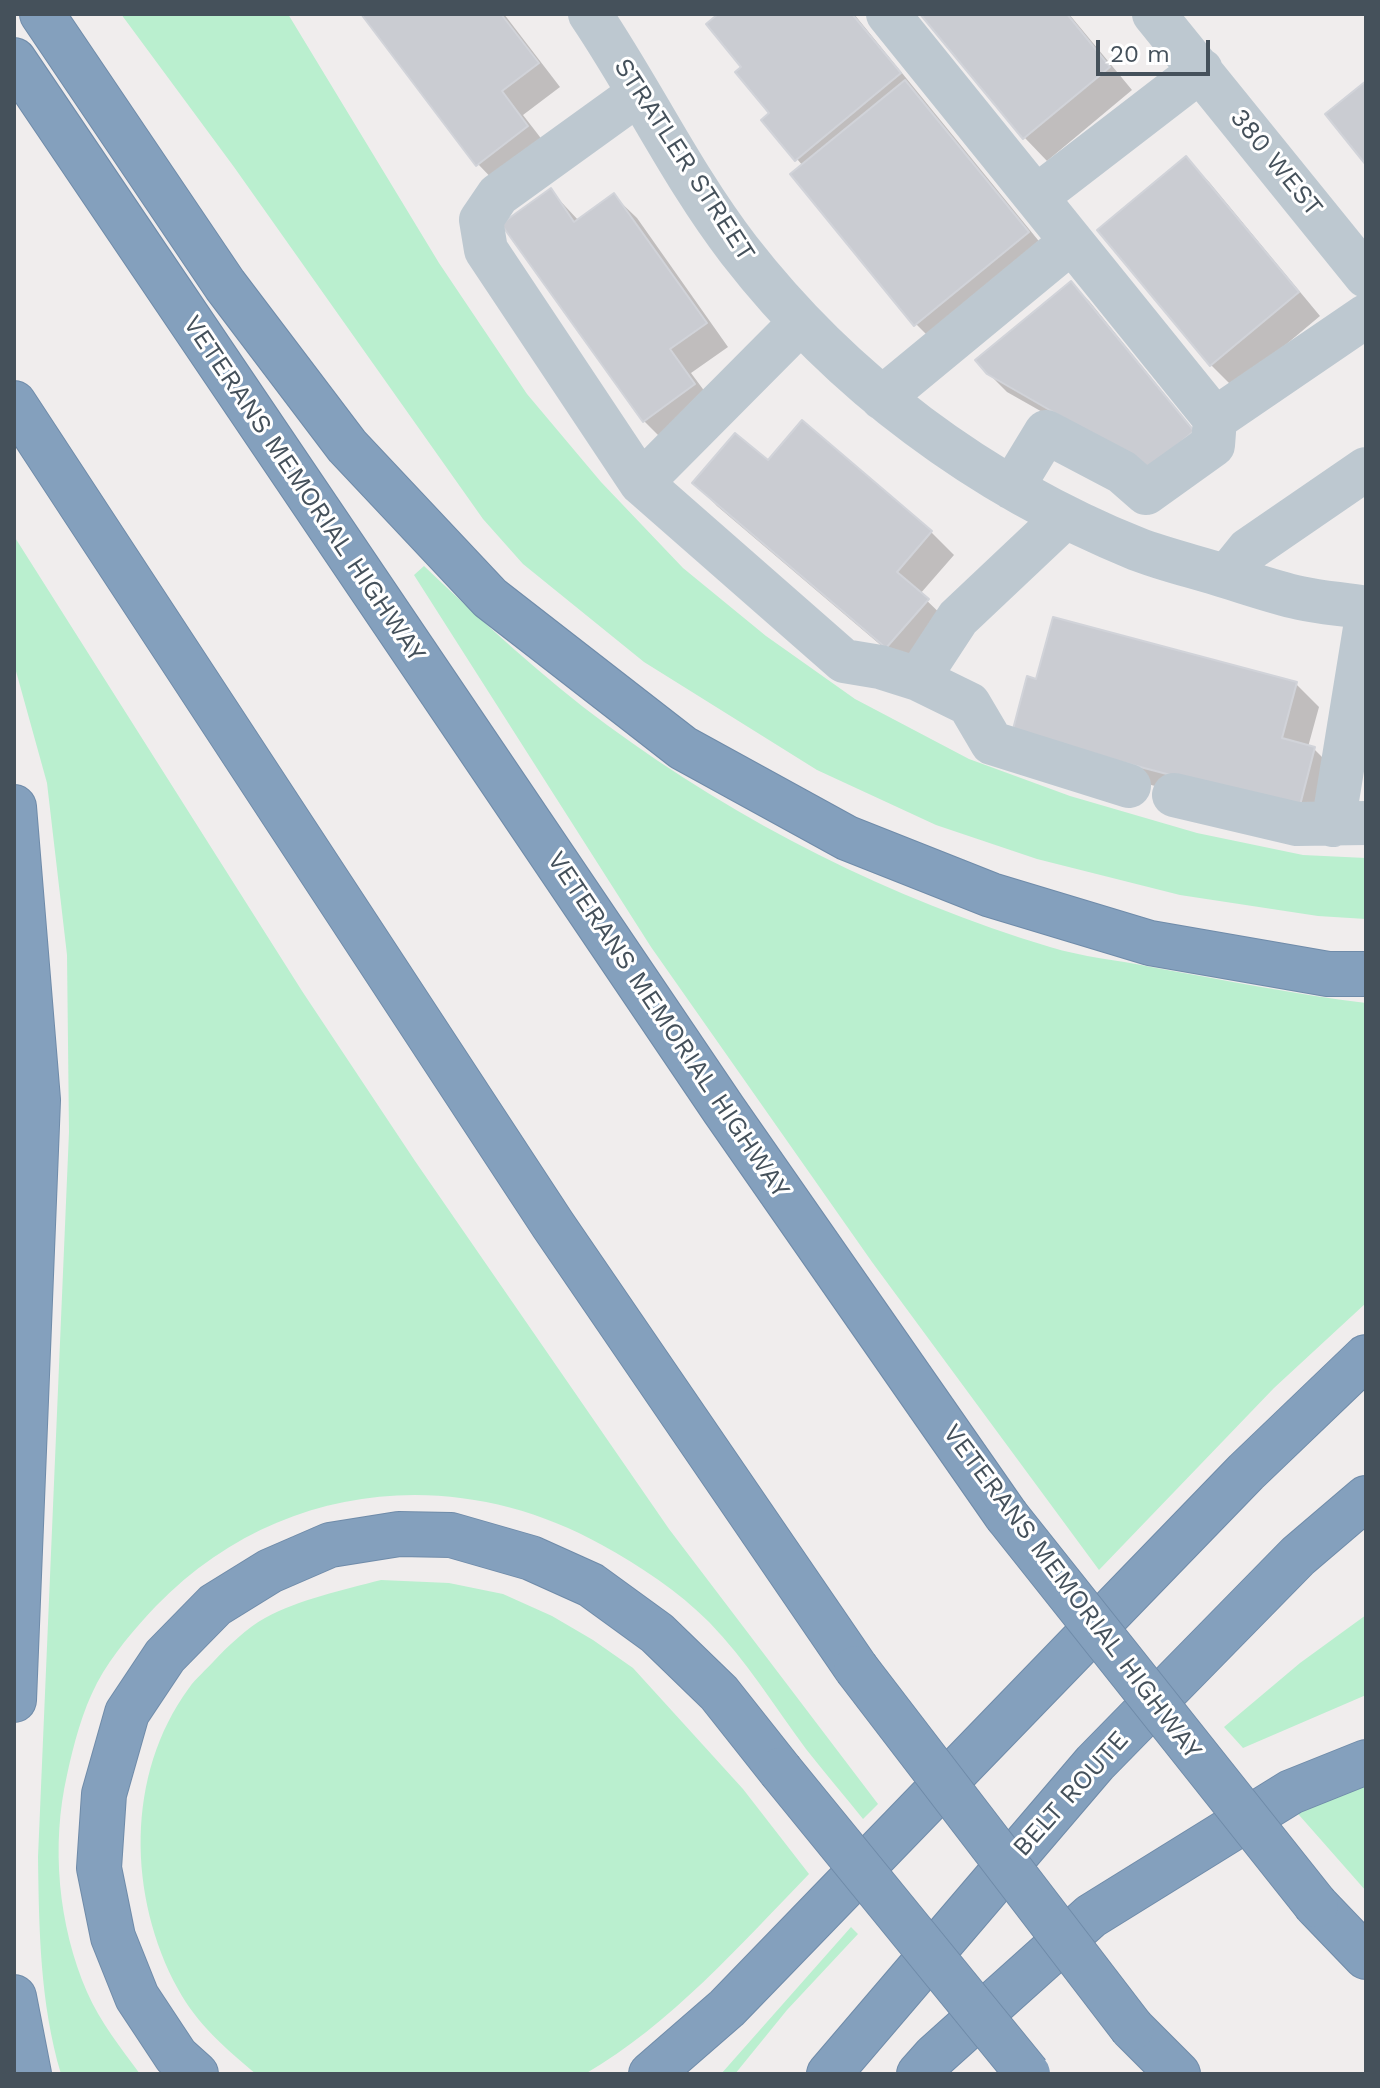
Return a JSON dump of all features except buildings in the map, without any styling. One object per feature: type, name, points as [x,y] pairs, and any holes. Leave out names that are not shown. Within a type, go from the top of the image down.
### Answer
[{"type":"highway","points":[[42,14],[225,285],[347,446],[490,598],[683,748],[847,838],[991,895],[1150,943],[1328,974],[1366,974]]},
{"type":"highway","name":"VETERANS MEMORIAL HIGHWAY","points":[[14,60],[715,1097],[1006,1515],[1316,1905],[1366,1957]]},
{"type":"highway","points":[[14,403],[553,1225],[856,1668],[1132,2028],[1178,2074]]},
{"type":"highway","points":[[14,807],[38,1100],[14,1700]]},
{"type":"highway","points":[[651,2074],[727,2008],[1235,1483],[1366,1357]]},
{"type":"highway","name":"BELT ROUTE","points":[[829,2074],[1095,1763],[1298,1556],[1366,1498]]},
{"type":"highway","points":[[196,2074],[176,2056],[137,1997],[113,1937],[99,1868],[104,1794],[127,1713],[165,1656],[215,1605],[270,1571],[330,1545],[399,1534],[451,1535],[531,1558],[591,1585],[657,1633],[719,1693],[1028,2074]]},
{"type":"highway","points":[[919,2074],[935,2056],[1091,1916],[1291,1792],[1366,1762]]},
{"type":"highway","points":[[14,1997],[29,2074]]},
{"type":"street","points":[[888,14],[1215,419],[1213,445],[1146,493],[1122,543]]},
{"type":"street","name":"380 WEST","points":[[1154,14],[1366,276]]},
{"type":"street","name":"STRATLER STREET","points":[[597,17],[638,94],[739,249],[801,322],[853,375],[920,428],[1012,488],[1122,543],[1300,598],[1366,608]]},
{"type":"street","points":[[1036,197],[1201,70]]},
{"type":"street","points":[[638,94],[498,195],[481,220],[486,250],[641,483],[844,661],[880,667],[918,679],[969,704],[992,743],[1129,786]]},
{"type":"street","points":[[882,398],[1071,242]]},
{"type":"street","points":[[1215,419],[1366,316]]},
{"type":"street","points":[[641,483],[801,322]]},
{"type":"street","points":[[1012,488],[1046,432],[1122,472],[1146,493]]},
{"type":"street","points":[[1227,576],[1248,550],[1366,469]]},
{"type":"street","points":[[918,679],[958,618],[1065,517]]},
{"type":"street","points":[[1174,795],[1297,824],[1350,824],[1366,622]]},
{"type":"green space","points":[[121,14],[288,14],[439,263],[527,394],[601,482],[683,568],[766,636],[855,699],[969,759],[1070,796],[1197,833],[1303,855],[1366,858],[1366,919],[1318,916],[1180,895],[1037,859],[936,825],[817,770],[644,662],[523,564],[483,519],[234,167]]},
{"type":"green space","points":[[14,536],[302,991],[415,1161],[669,1529],[878,1804],[863,1819],[806,1749],[736,1652],[709,1622],[658,1580],[602,1545],[545,1519],[487,1502],[427,1495],[368,1498],[311,1510],[256,1532],[204,1564],[156,1606],[124,1642],[103,1673],[79,1728],[67,1775],[59,1829],[64,1912],[77,1966],[92,2003],[140,2074],[61,2074],[49,2020],[42,1966],[38,1857],[69,1132],[67,955],[47,783],[14,664]]},
{"type":"green space","points":[[424,566],[559,688],[658,761],[764,826],[875,882],[991,928],[1062,950],[1366,1003],[1366,1303],[1274,1388],[1099,1570],[872,1262],[651,947],[414,575]]},
{"type":"green space","points":[[381,1580],[449,1583],[503,1594],[552,1616],[593,1640],[633,1668],[743,1789],[809,1874],[703,1982],[647,2032],[585,2074],[256,2074],[194,2014],[161,1953],[143,1876],[141,1837],[144,1797],[153,1759],[168,1722],[195,1681],[232,1643],[258,1622],[307,1600]]},
{"type":"green space","points":[[1366,1615],[1366,1695],[1243,1748],[1224,1727],[1300,1663]]},
{"type":"green space","points":[[1366,1772],[1366,1891],[1292,1807]]},
{"type":"green space","points":[[851,1927],[858,1934],[787,2010],[735,2074],[721,2074]]}]
